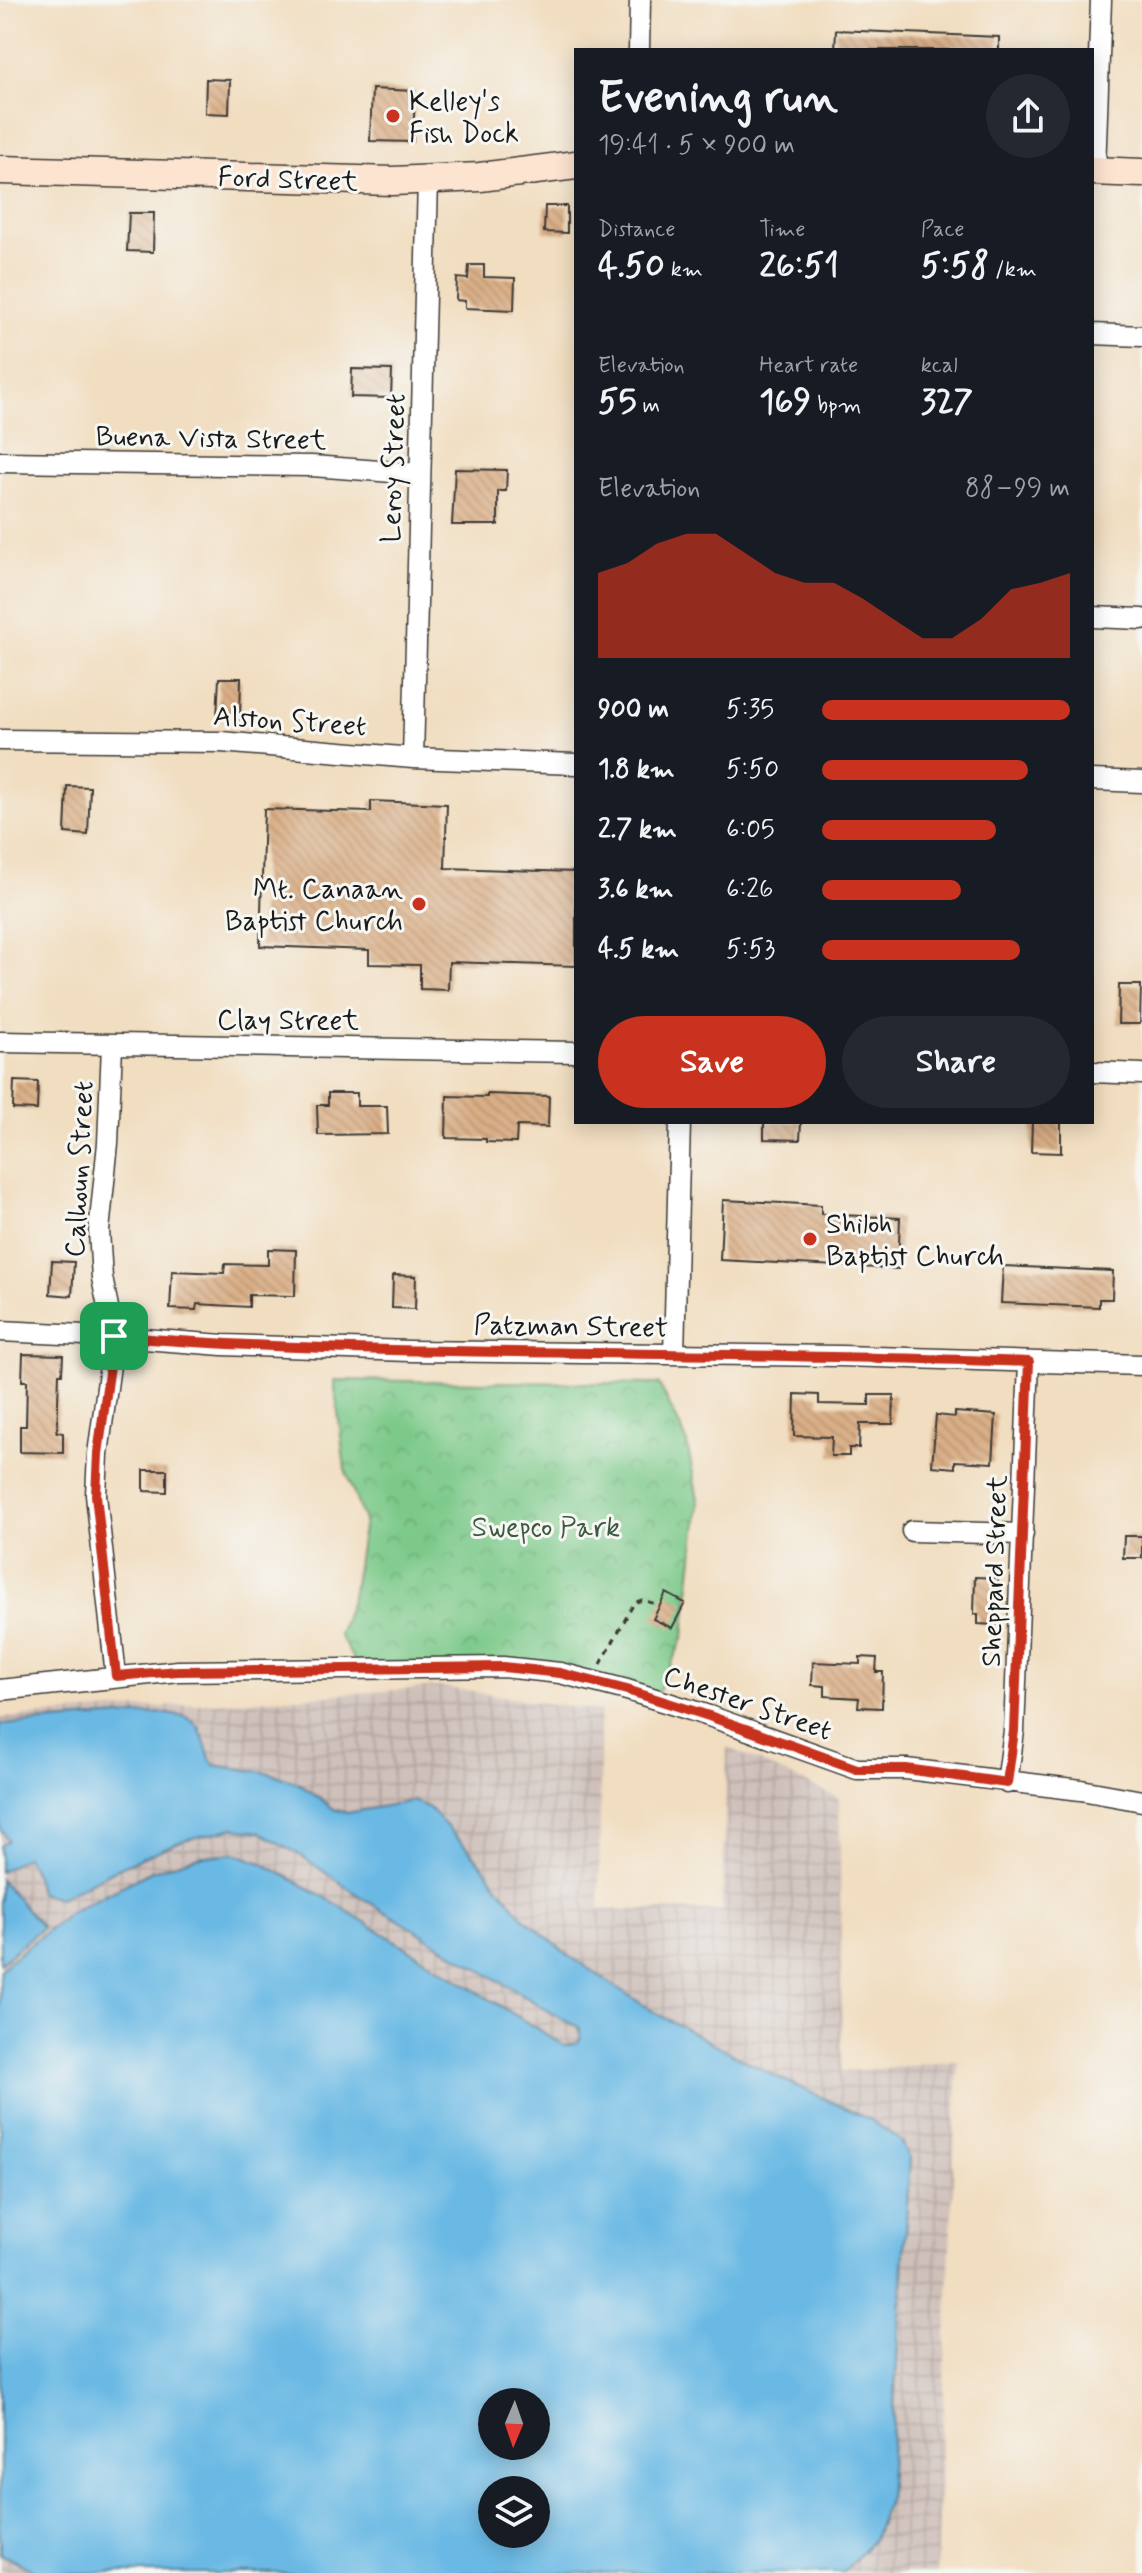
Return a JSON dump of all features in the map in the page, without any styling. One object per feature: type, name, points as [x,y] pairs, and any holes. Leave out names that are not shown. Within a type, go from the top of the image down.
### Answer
[{"type":"main road","name":"Ford Street","points":[[0,170],[428,180],[574,165]]},
{"type":"main road","points":[[1094,171],[1142,173]]},
{"type":"street","points":[[639,48],[640,0]]},
{"type":"street","points":[[1094,171],[1101,0]]},
{"type":"street","name":"Leroy Street","points":[[413,758],[428,180]]},
{"type":"street","points":[[1094,334],[1142,336]]},
{"type":"street","name":"Buena Vista Street","points":[[0,462],[312,466],[420,474]]},
{"type":"street","points":[[1094,617],[1142,619]]},
{"type":"street","name":"Alston Street","points":[[0,740],[221,742],[413,758],[574,764]]},
{"type":"street","points":[[1094,780],[1142,782]]},
{"type":"street","name":"Clay Street","points":[[0,1042],[574,1052]]},
{"type":"street","name":"Calhoun Street","points":[[112,1045],[108,1143],[99,1231],[102,1278],[114,1336],[98,1454],[96,1495],[116,1676]]},
{"type":"street","points":[[1094,1072],[1142,1074]]},
{"type":"street","points":[[674,1354],[680,1124]]},
{"type":"street","name":"Patzman Street","points":[[0,1331],[322,1349],[842,1356],[1142,1365]]},
{"type":"street","name":"Sheppard Street","points":[[1007,1783],[1014,1731],[1029,1362]]},
{"type":"street","points":[[912,1531],[1023,1534]]},
{"type":"street","name":"Chester Street","points":[[0,1690],[178,1671],[503,1667],[560,1673],[627,1690],[857,1769],[906,1769],[1081,1790],[1142,1801]]},
{"type":"path","points":[[591,1681],[634,1603],[642,1600],[659,1605]]},
{"type":"shaded area","points":[[440,1687],[600,1711],[599,1909],[722,1911],[727,1747],[839,1798],[842,2072],[958,2061],[936,2573],[0,2573],[0,1718]]},
{"type":"green space","name":"Swepco Park","points":[[334,1380],[659,1384],[686,1439],[699,1504],[684,1636],[655,1699],[560,1673],[359,1669],[339,1635],[352,1597],[364,1521],[345,1469]]},
{"type":"water","points":[[161,1713],[188,1718],[198,1726],[214,1765],[270,1773],[300,1784],[334,1809],[347,1813],[412,1801],[428,1807],[475,1856],[522,1916],[568,1955],[657,2014],[775,2076],[871,2120],[901,2141],[910,2159],[888,2500],[874,2539],[843,2573],[39,2573],[0,2554],[0,1970],[8,1962],[72,1911],[152,1871],[196,1857],[234,1853],[262,1863],[323,1896],[565,2046],[578,2043],[581,2036],[579,2027],[362,1898],[260,1832],[234,1828],[184,1840],[120,1867],[60,1898],[39,1893],[34,1871],[26,1857],[0,1872],[0,1846],[8,1840],[0,1828],[0,1725]]},
{"type":"water","points":[[0,1879],[42,1927],[0,1963]]},
{"type":"building","points":[[836,30],[999,37],[999,48],[835,48]]},
{"type":"building","points":[[206,79],[230,80],[229,114],[205,113]]},
{"type":"building","name":"Kelley's Fish Dock","points":[[372,89],[415,91],[413,142],[370,141]]},
{"type":"building","points":[[545,206],[567,206],[567,233],[544,232]]},
{"type":"building","points":[[129,213],[154,213],[153,252],[127,251]]},
{"type":"building","points":[[469,265],[484,265],[484,277],[515,278],[514,310],[465,308],[465,301],[456,300],[457,278],[468,279]]},
{"type":"building","points":[[352,369],[392,370],[391,398],[351,397]]},
{"type":"building","points":[[455,469],[507,470],[506,491],[498,491],[498,525],[452,525]]},
{"type":"building","points":[[219,678],[241,678],[240,719],[217,718]]},
{"type":"building","points":[[67,786],[90,787],[88,835],[65,833]]},
{"type":"building","name":"Mt. Canaan Baptist Church","points":[[371,801],[447,804],[445,868],[574,872],[574,966],[449,962],[448,990],[420,989],[420,965],[369,964],[369,950],[260,946],[264,809],[371,812]]},
{"type":"building","points":[[1119,985],[1141,985],[1140,1024],[1118,1024]]},
{"type":"building","points":[[14,1081],[38,1082],[37,1110],[13,1109]]},
{"type":"building","points":[[328,1093],[357,1093],[357,1106],[387,1106],[388,1134],[318,1135],[317,1105],[328,1105]]},
{"type":"building","points":[[487,1094],[549,1096],[548,1127],[517,1126],[516,1143],[446,1138],[447,1096],[487,1097]]},
{"type":"building","points":[[764,1124],[801,1124],[800,1140],[764,1139]]},
{"type":"building","points":[[1032,1124],[1061,1124],[1061,1153],[1031,1152]]},
{"type":"building","name":"Shiloh Baptist Church","points":[[723,1200],[821,1205],[821,1214],[900,1218],[898,1269],[720,1260]]},
{"type":"building","points":[[268,1249],[296,1250],[295,1296],[249,1295],[249,1307],[197,1304],[196,1310],[170,1309],[172,1271],[224,1273],[225,1264],[268,1265]]},
{"type":"building","points":[[52,1261],[74,1262],[72,1296],[50,1294]]},
{"type":"building","points":[[1003,1266],[1113,1271],[1112,1299],[1099,1299],[1099,1307],[1001,1303]]},
{"type":"building","points":[[393,1275],[416,1276],[415,1309],[392,1308]]},
{"type":"building","points":[[23,1354],[63,1355],[62,1374],[59,1374],[57,1432],[63,1433],[63,1453],[20,1452],[20,1426],[26,1426],[27,1381],[22,1381]]},
{"type":"building","points":[[795,1394],[819,1395],[819,1404],[869,1405],[869,1395],[894,1395],[893,1424],[860,1424],[859,1448],[849,1448],[849,1456],[831,1456],[832,1437],[794,1436]]},
{"type":"building","points":[[955,1412],[996,1415],[993,1463],[955,1461],[955,1468],[932,1466],[936,1415],[955,1417]]},
{"type":"building","points":[[144,1470],[167,1470],[167,1492],[144,1491]]},
{"type":"building","points":[[1124,1536],[1142,1536],[1142,1558],[1123,1558]]},
{"type":"building","points":[[975,1577],[998,1578],[996,1625],[978,1624],[978,1614],[974,1614]]},
{"type":"building","points":[[666,1593],[685,1603],[672,1628],[653,1619]]},
{"type":"building","points":[[860,1657],[877,1658],[876,1672],[883,1672],[882,1708],[858,1707],[859,1698],[825,1696],[825,1686],[812,1685],[813,1662],[860,1664]]},
{"type":"place","name":"Kelley's Fish Dock","points":[[393,116]]},
{"type":"place","name":"Mt. Canaan Baptist Church","points":[[419,904]]},
{"type":"place","name":"Shiloh Baptist Church","points":[[810,1239]]},
{"type":"route","points":[[114,1336],[201,1344],[410,1351],[842,1356],[1029,1362],[1014,1731],[1007,1783],[906,1769],[857,1769],[709,1716],[560,1673],[503,1667],[463,1667],[178,1671],[116,1676],[96,1495],[98,1454],[114,1336]]}]
